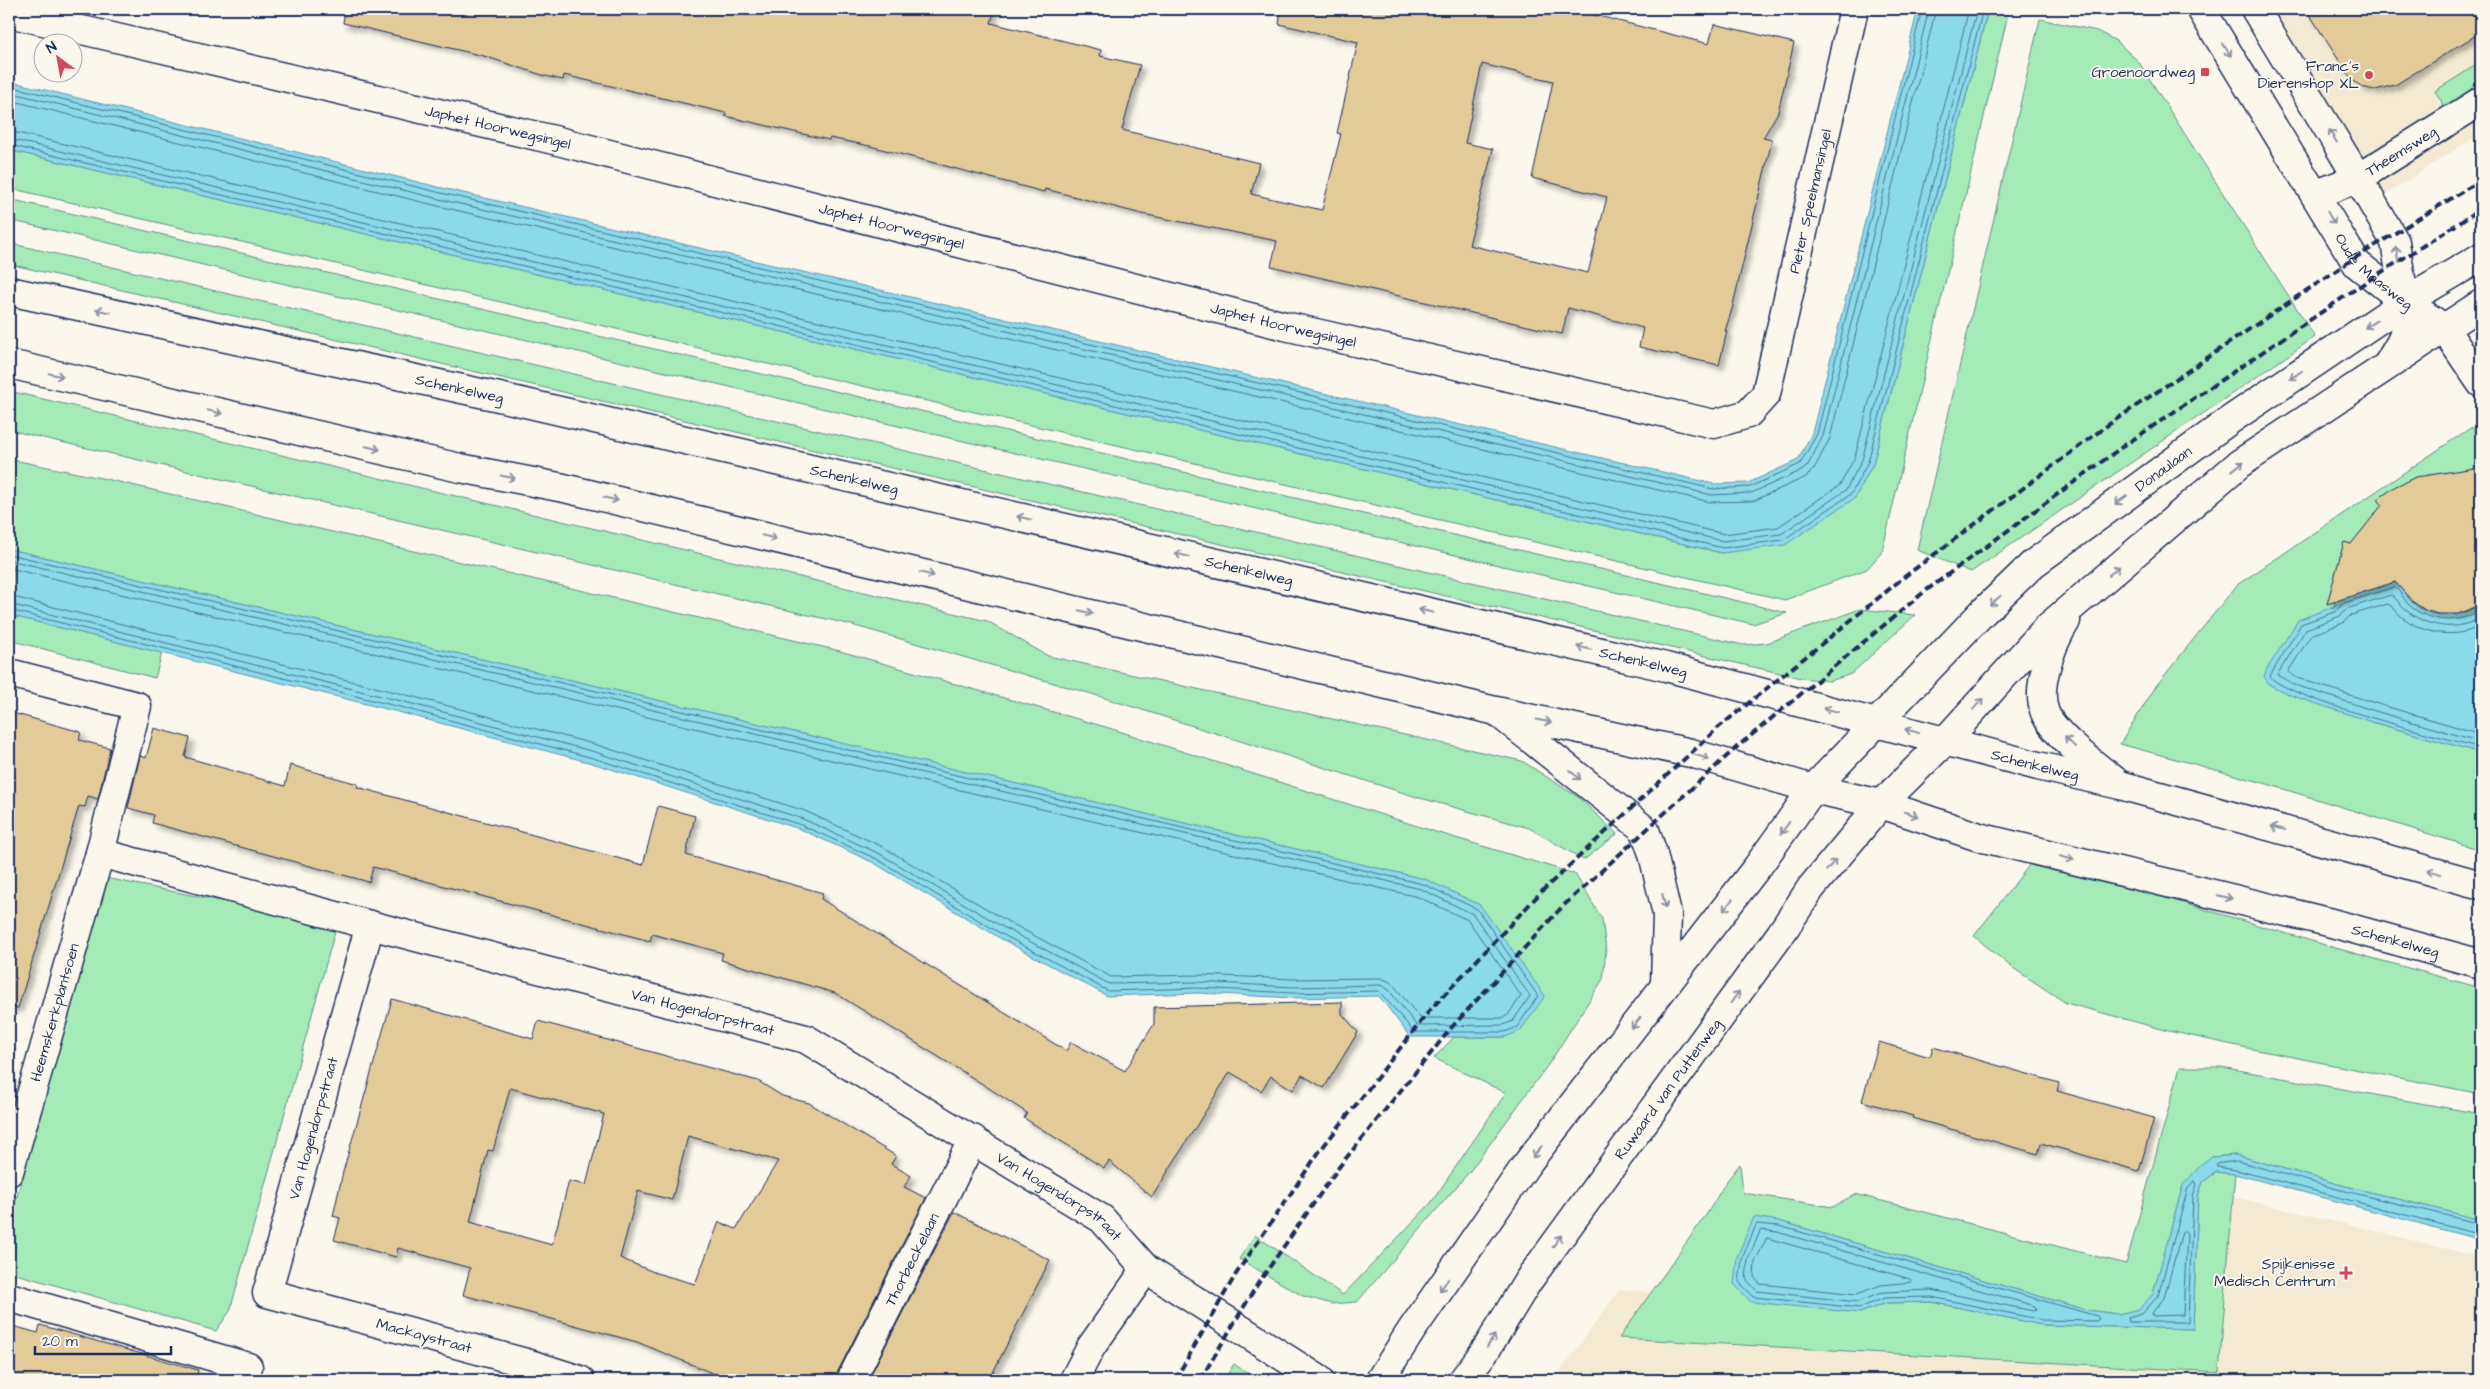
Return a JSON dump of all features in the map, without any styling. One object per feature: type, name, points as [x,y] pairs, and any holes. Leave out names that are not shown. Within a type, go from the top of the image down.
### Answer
[{"type":"street","name":"Pieter Speelmansingel","points":[[1766,394],[1854,9]]},
{"type":"street","name":"Oude Maasweg","points":[[2201,9],[2317,194],[2357,264],[2405,302]]},
{"type":"street","name":"Oude Maasweg","points":[[2255,9],[2358,178],[2394,242],[2405,302]]},
{"type":"street","name":"Japhet Hoorwegsingel","points":[[9,12],[554,140],[1285,326],[1714,424],[1748,414],[1766,394]]},
{"type":"street","name":"Theemsweg","points":[[2317,194],[2358,178],[2481,101]]},
{"type":"street","name":"Donaulaan","points":[[1813,789],[1982,613],[2033,564],[2230,420],[2405,302],[2481,257]]},
{"type":"street","name":"Schenkelweg","points":[[9,292],[499,397],[1666,667],[2120,785],[2481,885]]},
{"type":"street","points":[[2405,302],[2444,328],[2481,382]]},
{"type":"street","points":[[2387,365],[2401,342],[2406,326],[2405,302]]},
{"type":"street","points":[[1946,740],[2047,628],[2239,464],[2481,304]]},
{"type":"street","name":"Schenkelweg","points":[[9,364],[460,468],[564,488],[1496,711],[1691,753],[1813,789],[1881,804],[1979,837],[2328,922],[2481,964]]},
{"type":"street","points":[[2077,602],[2059,631],[2048,657],[2043,684],[2045,713],[2063,736],[2120,785]]},
{"type":"street","name":"Heemskerkplantsoen","points":[[9,673],[136,706],[100,852],[9,1172]]},
{"type":"street","name":"Schenkelweg","points":[[1496,711],[1645,830],[1653,854],[1667,914],[1666,984]]},
{"type":"street","name":"Ruwaard van Puttenweg","points":[[1463,1380],[1486,1348],[1528,1281],[1780,935],[1811,888],[1881,804],[1946,740]]},
{"type":"street","points":[[1380,1380],[1411,1331],[1526,1165],[1758,866],[1813,789]]},
{"type":"street","points":[[100,852],[370,925]]},
{"type":"street","name":"Van Hogendorpstraat","points":[[267,1293],[370,925],[806,1039],[1102,1219],[1146,1269],[1320,1380]]},
{"type":"street","name":"Thorbeckelaan","points":[[851,1380],[972,1139]]},
{"type":"street","points":[[1074,1380],[1091,1347],[1146,1269]]},
{"type":"street","name":"Mackaystraat","points":[[267,1293],[530,1364],[580,1380]]},
{"type":"street","points":[[9,1297],[248,1367]]},
{"type":"shaded area","points":[[2248,9],[2481,9],[2481,133],[2365,208]]},
{"type":"shaded area","name":"Spijkenisse Medisch Centrum","points":[[2218,1193],[2481,1257],[2481,1380],[1556,1380],[1559,1373],[1620,1289],[2204,1349]]},
{"type":"green space","points":[[1988,10],[2008,14],[1882,552],[1867,569],[1785,600],[9,188],[9,150],[1722,553],[1855,498],[1873,464]]},
{"type":"green space","points":[[2040,19],[2097,31],[2116,41],[2138,61],[2315,337],[1971,572],[1917,550]]},
{"type":"green space","points":[[2481,62],[2481,84],[2445,107],[2435,91]]},
{"type":"green space","points":[[9,199],[1787,613],[1753,624],[9,220]]},
{"type":"green space","points":[[9,243],[1743,645],[1767,643],[1860,609],[1915,615],[1851,674],[1830,681],[1801,678],[9,264]]},
{"type":"green space","points":[[9,391],[987,621],[1048,656],[1522,761],[1578,797],[1617,834],[1584,860],[1529,828],[1420,798],[1092,694],[852,625],[9,430]]},
{"type":"green space","points":[[2472,427],[2481,444],[2481,603],[2463,613],[2450,615],[2425,610],[2413,602],[2335,601],[2335,606],[2275,657],[2267,669],[2372,722],[2481,753],[2481,850],[2264,783],[2120,744],[2156,686],[2237,585]]},
{"type":"green space","points":[[9,459],[106,479],[840,651],[1109,728],[1575,874],[1602,919],[1606,950],[1603,979],[1550,1062],[1470,1171],[1357,1302],[1332,1304],[1303,1296],[1239,1259],[1255,1235],[1343,1295],[1431,1203],[1506,1093],[1434,1058],[1454,1037],[1505,1037],[1480,905],[1424,879],[9,549]]},
{"type":"green space","points":[[9,615],[162,653],[155,678],[9,640]]},
{"type":"green space","points":[[2034,859],[2332,947],[2481,988],[2481,1094],[2169,1031],[2066,1003],[2010,966],[1974,936]]},
{"type":"green space","points":[[105,878],[337,924],[230,1311],[216,1331],[9,1272],[9,1225]]},
{"type":"green space","points":[[2180,1067],[2221,1067],[2481,1114],[2481,1220],[2334,1183],[2236,1155],[2212,1157],[2183,1185],[2153,1295],[2139,1310],[2118,1314],[2087,1310],[1779,1221],[1860,1313],[1886,1303],[1932,1302],[2042,1325],[2193,1329],[2198,1196],[2203,1182],[2216,1172],[2235,1174],[2219,1372],[1619,1338],[1740,1164],[1743,1193],[1833,1207],[1855,1194],[2126,1264]]},
{"type":"green space","points":[[1234,1364],[1258,1380],[1228,1380],[1227,1375]]},
{"type":"water","points":[[1918,9],[1988,9],[1873,464],[1855,498],[1785,545],[1722,553],[9,150],[9,81],[442,188],[1714,484],[1748,483],[1798,460],[1812,433]]},
{"type":"water","points":[[9,549],[1425,879],[1480,905],[1545,996],[1520,1031],[1505,1037],[1410,1037],[1379,996],[1293,998],[1198,993],[1107,996],[998,937],[874,863],[800,829],[592,763],[398,712],[9,615]]},
{"type":"water","points":[[2400,580],[2412,601],[2427,612],[2446,615],[2455,614],[2465,612],[2481,603],[2481,753],[2372,722],[2290,695],[2270,685],[2264,677],[2267,669],[2298,620],[2335,606],[2335,601]]},
{"type":"water","points":[[2236,1155],[2334,1183],[2481,1220],[2481,1240],[2235,1174],[2216,1172],[2203,1182],[2198,1196],[2193,1329],[2042,1325],[1932,1302],[1886,1303],[1860,1313],[1751,1302],[1734,1284],[1737,1257],[1754,1217],[1779,1221],[2087,1310],[2118,1314],[2139,1309],[2153,1294],[2183,1185],[2201,1165],[2212,1157]]},
{"type":"building","points":[[345,9],[995,9],[991,23],[1101,50],[1100,56],[1140,65],[1122,130],[1259,163],[1251,194],[1322,210],[1341,134],[1337,133],[1358,42],[1279,24],[1281,9],[1571,9],[1709,44],[1714,24],[1794,43],[1778,112],[1763,138],[1772,140],[1732,309],[1725,331],[1727,331],[1719,365],[1639,347],[1643,328],[1568,308],[1562,334],[1271,266],[1277,241],[1142,214],[1045,189],[1044,192],[870,146],[830,138],[829,140],[725,116],[726,113],[564,75],[563,80],[545,76],[484,56],[343,23]],"holes":[[[1482,64],[1553,81],[1532,178],[1607,197],[1588,273],[1469,245],[1493,149],[1465,143]]]},
{"type":"building","points":[[2306,9],[2481,9],[2481,32],[2395,85],[2375,90],[2362,87],[2351,79]]},
{"type":"building","points":[[2481,467],[2481,604],[2458,614],[2438,614],[2425,610],[2413,602],[2395,582],[2327,604],[2344,542],[2351,544],[2382,505],[2378,499],[2396,486],[2416,477]]},
{"type":"building","points":[[9,712],[81,732],[79,740],[110,748],[98,799],[88,796],[85,807],[79,806],[18,1008],[9,1007]]},
{"type":"building","points":[[154,728],[190,738],[185,757],[285,786],[290,765],[358,784],[357,787],[643,865],[658,806],[695,816],[686,855],[823,893],[821,899],[1066,1051],[1071,1042],[1125,1071],[1154,1024],[1154,1007],[1342,1002],[1342,1014],[1358,1032],[1324,1088],[1302,1075],[1293,1090],[1271,1076],[1261,1091],[1230,1072],[1152,1197],[1109,1161],[1104,1168],[1024,1118],[1027,1113],[981,1083],[835,993],[721,960],[723,953],[652,934],[650,941],[373,867],[369,882],[152,823],[154,815],[128,808],[140,756],[146,758]]},
{"type":"building","points":[[392,999],[533,1039],[538,1021],[758,1081],[782,1096],[809,1103],[896,1156],[891,1164],[911,1176],[904,1187],[926,1198],[835,1380],[729,1380],[637,1342],[463,1295],[470,1268],[398,1248],[396,1257],[334,1240],[340,1218],[333,1216],[343,1172]],"holes":[[[510,1088],[604,1114],[586,1185],[569,1181],[552,1245],[470,1222],[488,1150],[493,1151]],[[688,1136],[778,1161],[736,1229],[719,1222],[695,1284],[656,1273],[620,1258],[638,1191],[672,1200]]]},
{"type":"building","points":[[1879,1042],[1930,1057],[1933,1047],[2059,1083],[2057,1091],[2154,1118],[2139,1171],[2041,1143],[2038,1154],[1912,1118],[1913,1116],[1862,1101]]},
{"type":"building","points":[[954,1212],[1050,1260],[989,1380],[868,1380]]},
{"type":"building","points":[[9,1325],[38,1333],[40,1325],[198,1370],[196,1380],[9,1380]]},
{"type":"railway","points":[[1175,1380],[1236,1274],[1319,1152],[1430,1010],[1542,891],[1719,727],[1908,574],[2108,425],[2350,261],[2481,180]]},
{"type":"railway","points":[[1200,1380],[1257,1285],[1339,1167],[1452,1027],[1562,907],[1737,747],[1924,592],[2122,447],[2366,282],[2481,209]]},
{"type":"place","name":"Groenoordweg","points":[[2205,72]]},
{"type":"place","name":"Franc's Dierenshop XL","points":[[2369,75]]},
{"type":"place","name":"Spijkenisse Medisch Centrum","points":[[2346,1273]]}]
